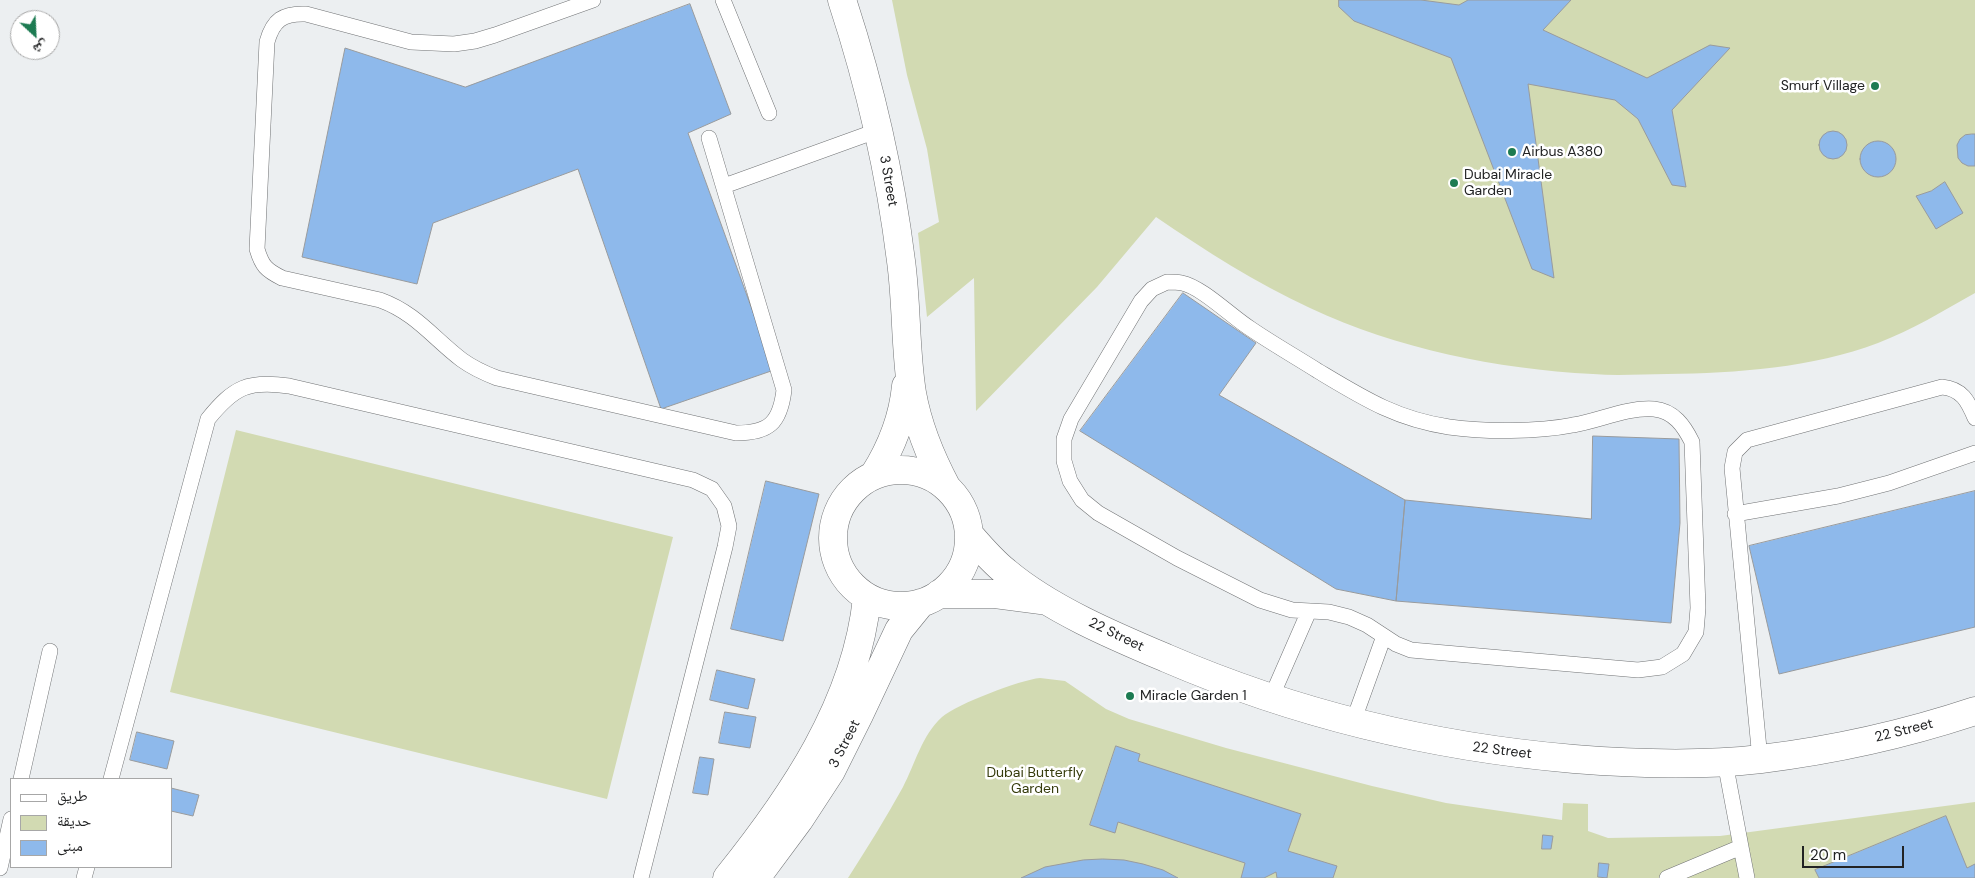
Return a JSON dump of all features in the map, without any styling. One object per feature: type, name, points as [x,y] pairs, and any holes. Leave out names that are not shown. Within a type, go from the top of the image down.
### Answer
[{"type":"street","name":"3 Street","points":[[842,0],[858,48],[879,130],[901,263],[908,367],[918,419],[932,459],[947,488]]},
{"type":"street","name":"3 Street","points":[[874,475],[886,456],[895,435],[906,392],[908,367]]},
{"type":"street","points":[[893,471],[913,471],[932,478],[947,488],[958,502],[966,517],[969,534],[966,557],[956,578],[930,599],[903,606],[885,604],[868,598],[850,584],[838,567],[833,546],[833,524],[842,504],[856,487],[874,475],[893,471]]},
{"type":"street","name":"22 Street","points":[[969,534],[986,554],[1006,572],[1050,602],[1137,646],[1271,698],[1354,722],[1439,742],[1525,754],[1621,762],[1725,762],[1826,749],[1892,735],[1975,710]]},
{"type":"street","name":"22 Street","points":[[930,599],[995,594],[1050,602]]},
{"type":"street","name":"3 Street","points":[[727,878],[785,802],[817,748],[842,696],[851,670],[863,627],[868,598]]},
{"type":"street","name":"3 Street","points":[[756,878],[799,820],[831,771],[899,630],[930,599]]},
{"type":"lane","points":[[593,0],[496,36],[454,44],[411,42],[306,14],[292,14],[280,19],[271,29],[267,42],[257,249],[261,262],[270,272],[282,278],[395,305],[408,312],[461,360],[477,370],[497,378],[736,433],[754,433],[771,424],[782,409],[784,390],[709,138]]},
{"type":"lane","points":[[723,0],[769,113]]},
{"type":"lane","points":[[724,186],[879,130]]},
{"type":"lane","points":[[1167,282],[1184,283],[1220,305],[1249,328],[1373,404],[1398,415],[1423,422],[1476,430],[1558,428],[1638,410],[1655,409],[1672,415],[1684,426],[1692,442],[1698,608],[1696,632],[1683,654],[1662,667],[1638,670],[1411,650],[1396,644],[1384,636],[1367,625],[1349,617],[1329,612],[1292,610],[1268,603],[1177,558],[1098,513],[1082,500],[1070,481],[1064,461],[1064,439],[1071,419],[1141,301],[1152,289],[1167,282]]},
{"type":"lane","points":[[111,778],[208,419],[223,401],[242,388],[266,382],[289,386],[693,480],[712,489],[724,506],[729,526],[641,878]]},
{"type":"lane","points":[[1760,759],[1735,514],[1733,460],[1735,452],[1747,440],[1942,387],[1960,392],[1967,399],[1975,418]]},
{"type":"lane","points":[[1735,514],[1838,496],[1897,480],[1975,453]]},
{"type":"lane","points":[[1271,698],[1309,611]]},
{"type":"lane","points":[[1354,722],[1384,636]]},
{"type":"lane","points":[[20,778],[50,651]]},
{"type":"lane","points":[[1725,762],[1747,878]]},
{"type":"lane","points":[[0,868],[10,823]]},
{"type":"lane","points":[[1666,878],[1741,848]]},
{"type":"green space","name":"Dubai Miracle Garden","points":[[892,0],[1975,0],[1975,293],[1891,338],[1853,351],[1801,364],[1693,373],[1612,375],[1557,371],[1484,362],[1413,346],[1343,322],[1310,308],[1251,277],[1156,217],[1097,287],[976,411],[974,278],[927,317],[918,233],[939,222],[927,149],[907,75]]},
{"type":"green space","points":[[236,430],[673,537],[607,799],[170,692]]},
{"type":"green space","name":"Dubai Butterfly Garden","points":[[1040,678],[1065,681],[1106,709],[1129,719],[1226,748],[1372,786],[1446,803],[1562,820],[1563,803],[1588,804],[1588,831],[1608,838],[1720,836],[1975,802],[1975,878],[848,878],[903,787],[924,741],[935,724],[950,712],[989,693]]},
{"type":"building","name":"Airbus A380","points":[[1339,0],[1421,0],[1459,5],[1468,0],[1571,0],[1543,30],[1647,78],[1710,45],[1730,48],[1672,110],[1686,187],[1672,185],[1638,119],[1615,100],[1528,84],[1554,278],[1532,269],[1451,58],[1354,21],[1339,7]]},
{"type":"building","points":[[690,4],[731,114],[688,133],[774,370],[661,409],[578,169],[433,223],[417,284],[302,257],[345,48],[465,87]]},
{"type":"building","points":[[1833,131],[1843,135],[1847,145],[1843,155],[1833,159],[1823,155],[1819,145],[1823,135]]},
{"type":"building","points":[[1975,134],[1975,166],[1968,166],[1958,158],[1957,145],[1965,135]]},
{"type":"building","points":[[1878,141],[1885,142],[1891,146],[1895,152],[1895,166],[1891,172],[1885,176],[1878,177],[1871,176],[1865,172],[1861,166],[1860,159],[1861,152],[1865,146],[1871,142]]},
{"type":"building","points":[[1945,182],[1963,213],[1936,229],[1916,196],[1931,191]]},
{"type":"building","points":[[1183,293],[1256,343],[1219,395],[1405,500],[1396,601],[1336,589],[1080,431]]},
{"type":"building","points":[[1593,436],[1679,439],[1680,523],[1671,623],[1396,601],[1405,500],[1591,519]]},
{"type":"building","points":[[766,481],[819,494],[783,641],[731,629]]},
{"type":"building","points":[[1975,491],[1975,627],[1779,674],[1749,546]]},
{"type":"building","points":[[717,670],[755,679],[748,709],[710,700]]},
{"type":"building","points":[[725,712],[756,717],[750,748],[719,743]]},
{"type":"building","points":[[137,732],[174,741],[167,769],[130,760]]},
{"type":"building","name":"Dubai Butterfly Garden","points":[[1116,746],[1140,754],[1138,761],[1301,814],[1288,851],[1337,866],[1333,878],[1277,878],[1276,872],[1264,878],[1241,878],[1245,863],[1118,822],[1115,833],[1090,825]]},
{"type":"building","points":[[700,757],[714,759],[708,795],[693,793]]},
{"type":"building","points":[[172,788],[199,795],[193,816],[172,811]]},
{"type":"building","points":[[1946,816],[1967,868],[1975,864],[1975,878],[1819,878],[1815,870]]},
{"type":"building","points":[[1543,835],[1553,836],[1551,849],[1542,849]]},
{"type":"building","points":[[1083,860],[1124,860],[1143,864],[1163,870],[1178,878],[1021,878],[1045,867]]},
{"type":"building","points":[[1599,863],[1609,864],[1607,878],[1598,877]]},
{"type":"place","name":"Smurf Village","points":[[1875,86]]},
{"type":"place","name":"Airbus A380","points":[[1512,152]]},
{"type":"place","name":"Dubai Miracle Garden","points":[[1454,183]]},
{"type":"place","name":"Miracle Garden 1","points":[[1130,696]]}]
